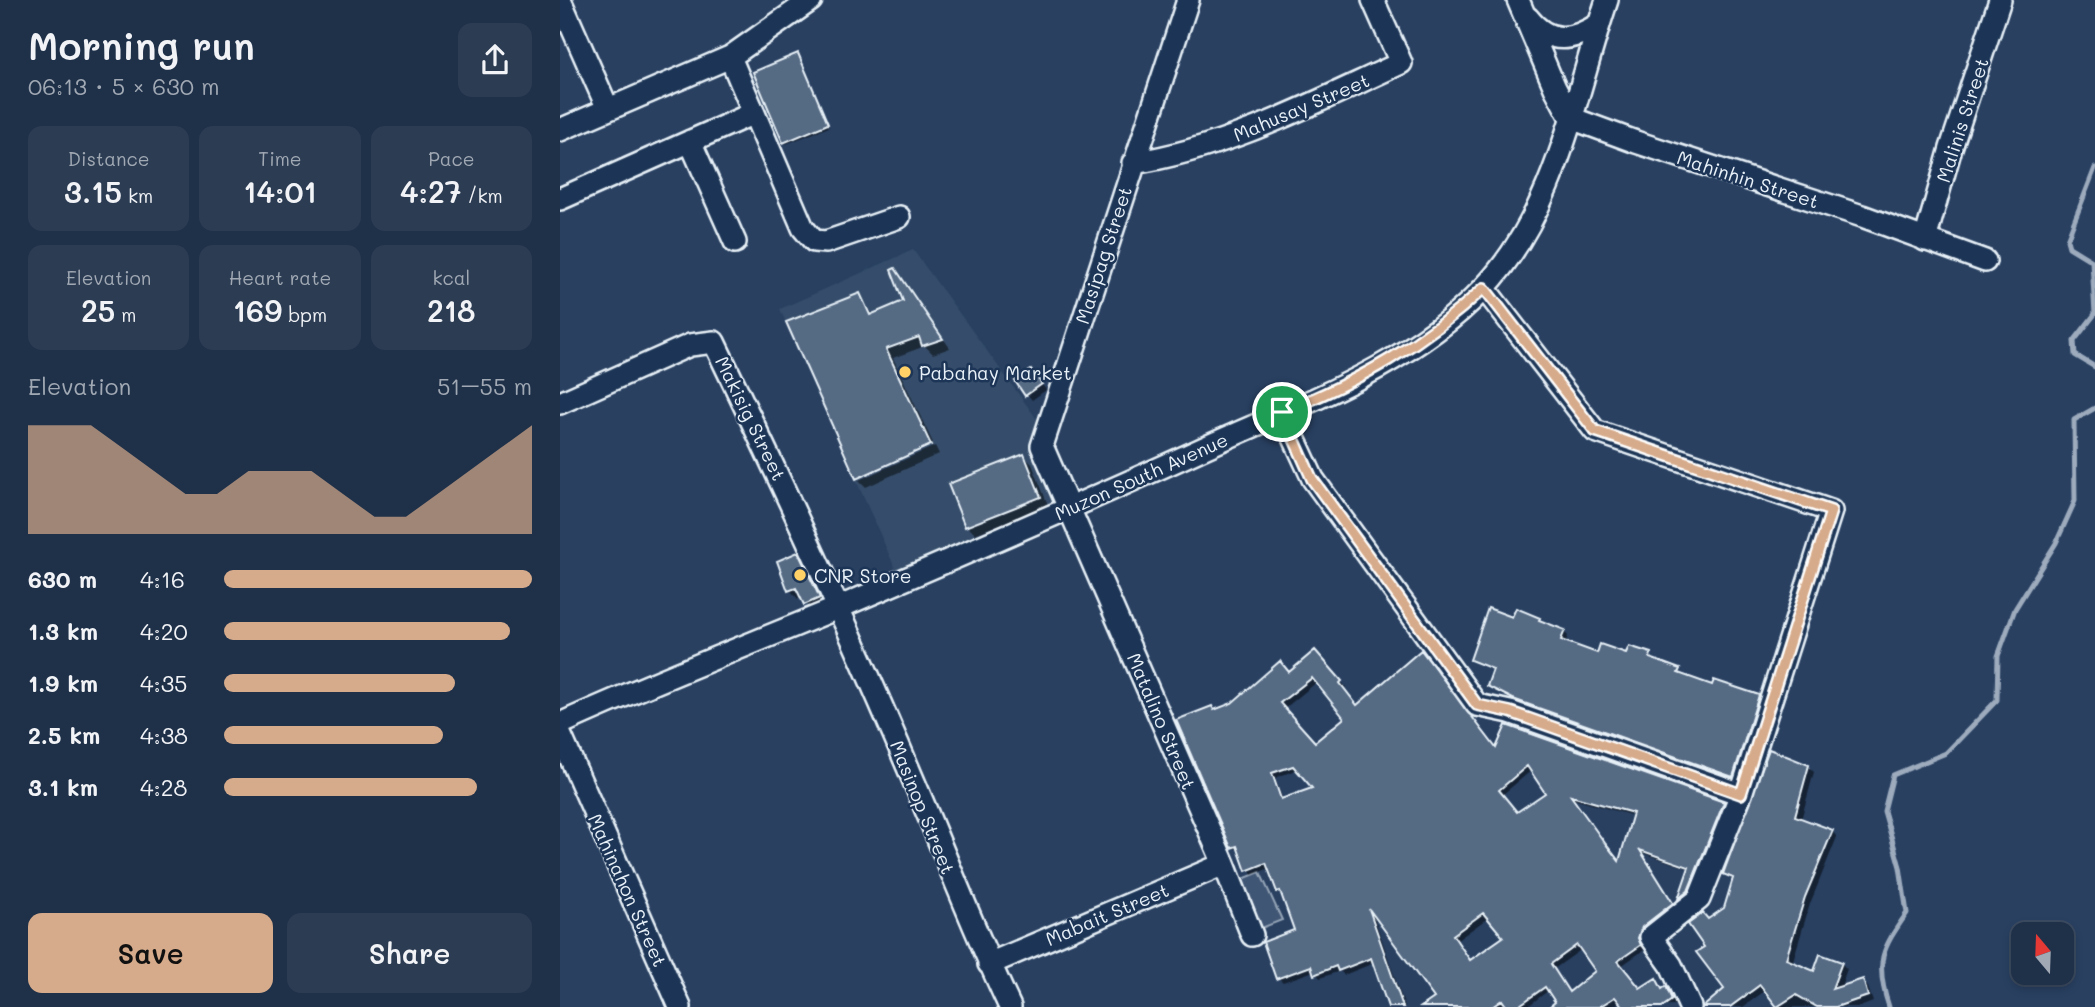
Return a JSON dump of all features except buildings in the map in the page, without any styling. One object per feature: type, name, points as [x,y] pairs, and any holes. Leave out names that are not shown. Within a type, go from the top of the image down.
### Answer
[{"type":"street","points":[[560,0],[608,109]]},
{"type":"street","points":[[560,130],[730,57],[811,0]]},
{"type":"street","name":"Masipag Street","points":[[1068,508],[1042,446],[1188,0]]},
{"type":"street","name":"Mahusay Street","points":[[1133,163],[1180,155],[1239,135],[1401,63],[1373,0]]},
{"type":"street","name":"Muzon South Avenue","points":[[560,724],[674,673],[838,607],[1068,508],[1282,412],[1402,354],[1450,320],[1484,288],[1505,261],[1537,209],[1571,118],[1607,0]]},
{"type":"street","name":"Malinis Street","points":[[1925,240],[1951,148],[2000,0]]},
{"type":"street","points":[[1520,5],[1538,31],[1556,37],[1581,36],[1599,24]]},
{"type":"street","points":[[1520,5],[1555,88],[1571,118]]},
{"type":"street","points":[[730,57],[803,228],[814,241],[826,242],[899,218]]},
{"type":"street","points":[[560,199],[754,113]]},
{"type":"street","name":"Mahinhin Street","points":[[1571,118],[1985,261]]},
{"type":"street","points":[[690,141],[735,242]]},
{"type":"street","points":[[1484,288],[1595,431],[1831,511],[1741,794],[1699,900],[1651,937],[1671,965],[1690,1007]]},
{"type":"street","name":"Makisig Street","points":[[560,403],[691,345],[714,342],[838,607]]},
{"type":"street","points":[[1282,412],[1312,479],[1477,705],[1510,712],[1741,794]]},
{"type":"street","name":"Matalino Street","points":[[1068,508],[1224,864],[1252,935]]},
{"type":"street","name":"Masinop Street","points":[[838,607],[989,964],[1010,1007]]},
{"type":"street","name":"Mahinahon Street","points":[[560,734],[680,1007]]},
{"type":"street","name":"Mabait Street","points":[[989,964],[1224,864]]},
{"type":"shaded area","name":"Pabahay Market","points":[[913,250],[1039,422],[1058,509],[900,579],[780,309]]},
{"type":"shaded area","points":[[1260,872],[1282,920],[1246,934],[1228,885]]},
{"type":"waterway","points":[[2095,168],[2067,240],[2069,247],[2092,261],[2095,314],[2074,341],[2075,355],[2095,367]]},
{"type":"waterway","points":[[1889,1007],[1882,978],[1883,957],[1886,947],[1907,913],[1900,867],[1884,811],[1893,775],[1946,753],[1997,700],[1998,656],[2015,609],[2056,543],[2075,501],[2074,420],[2095,408]]},
{"type":"place","name":"Pabahay Market","points":[[905,372]]},
{"type":"place","name":"CNR Store","points":[[800,575]]},
{"type":"route","points":[[1484,288],[1519,329],[1595,431],[1831,511],[1741,794],[1510,712],[1477,705],[1312,479],[1282,412],[1348,383],[1402,354],[1450,320],[1484,288]]}]
